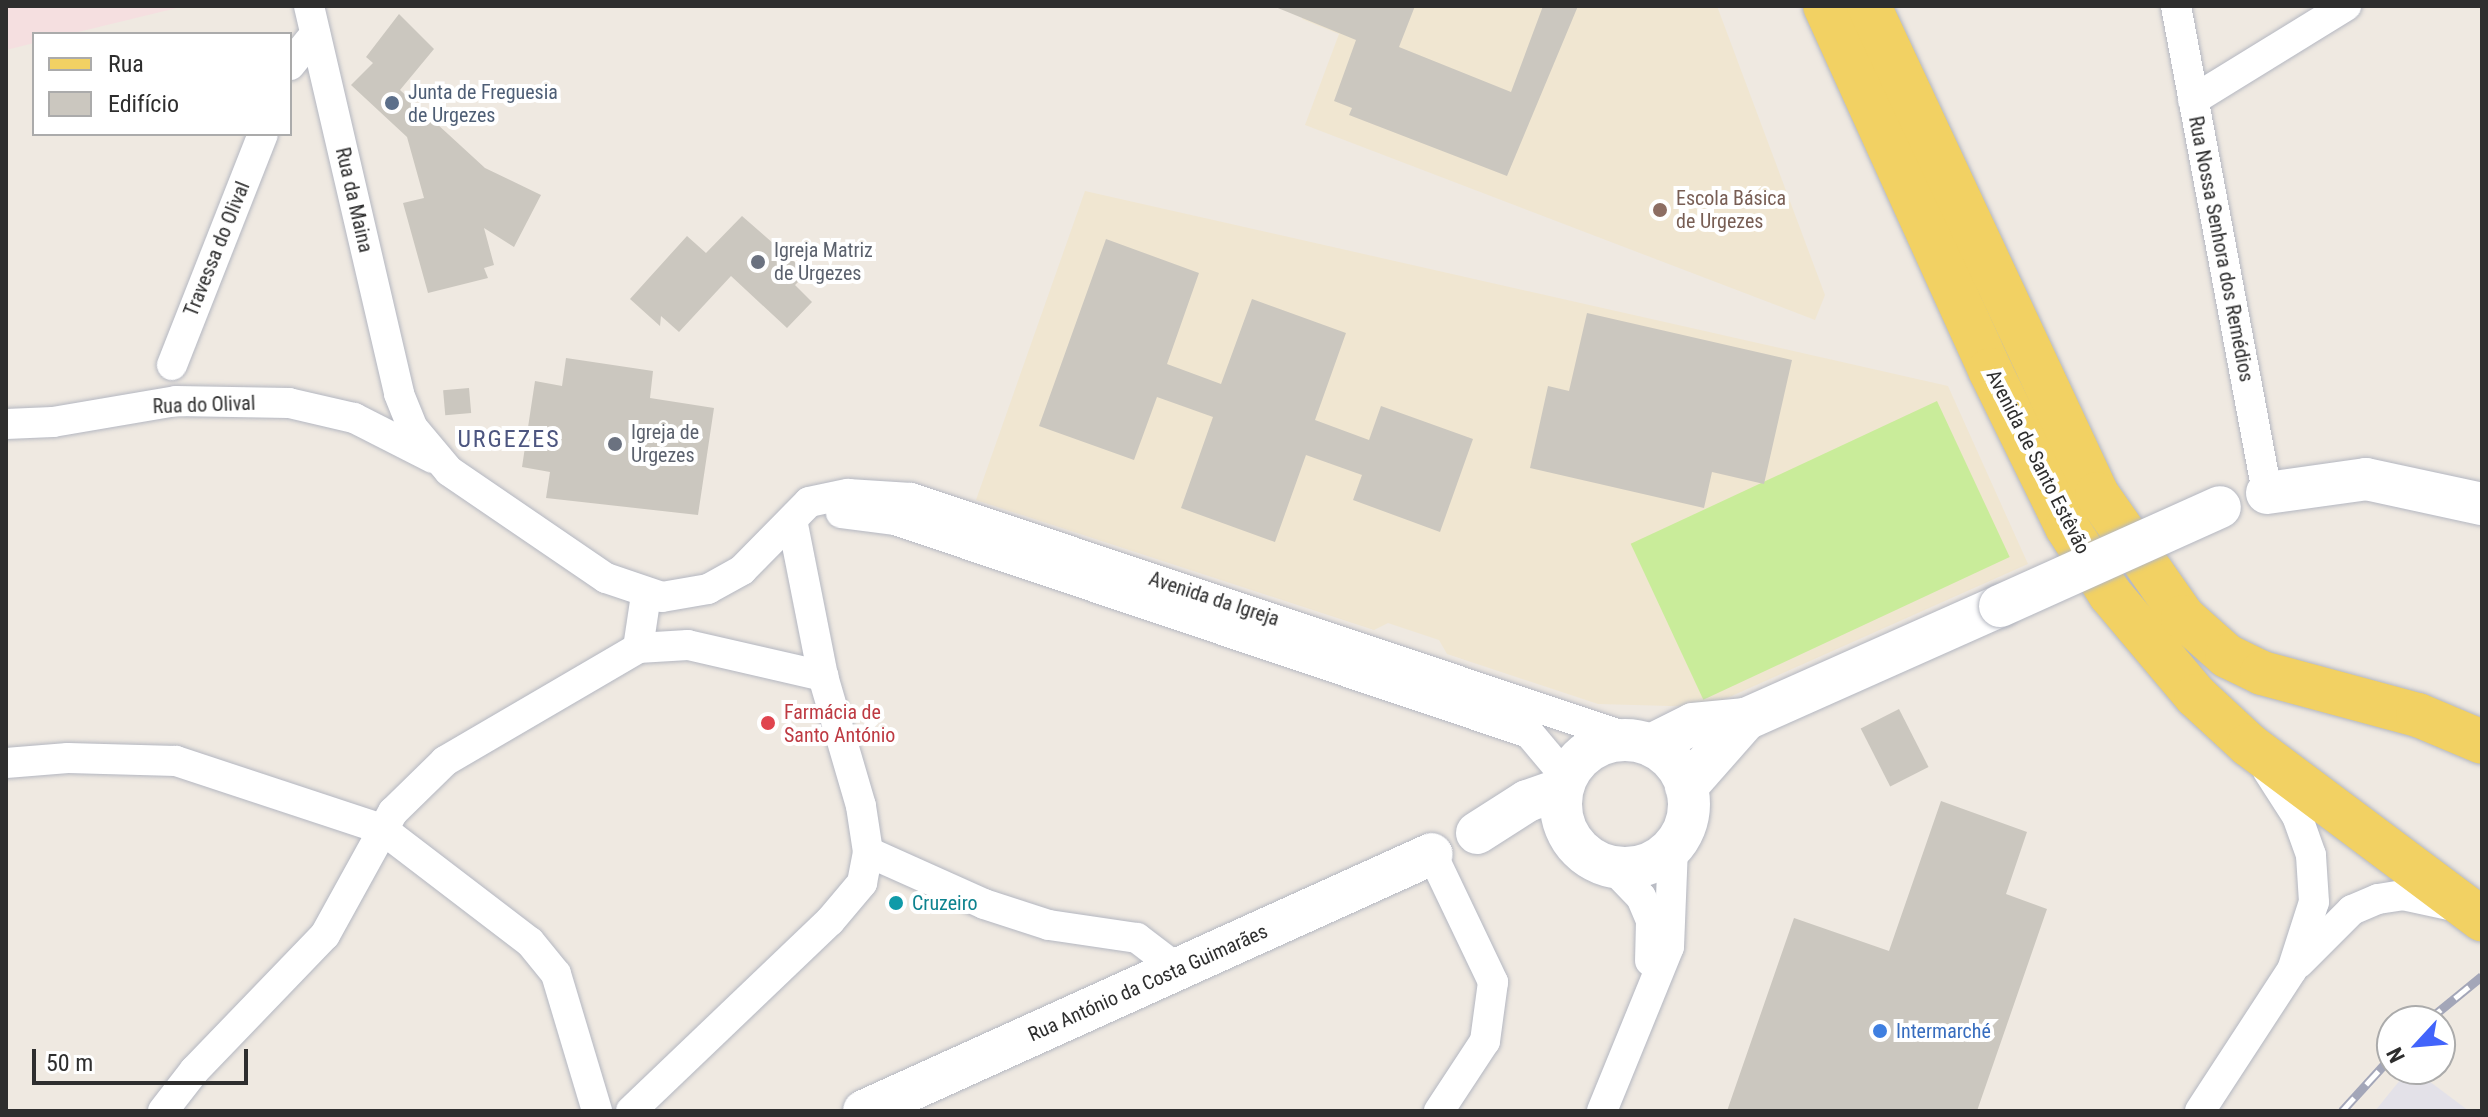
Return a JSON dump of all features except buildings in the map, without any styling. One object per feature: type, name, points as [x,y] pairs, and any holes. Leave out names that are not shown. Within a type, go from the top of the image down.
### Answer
[{"type":"main road","name":"Avenida de Santo Estêvão","points":[[1825,6],[2067,527],[2110,594],[2156,651],[2249,745],[2476,915]]},
{"type":"main road","name":"Avenida de Santo Estêvão","points":[[1869,6],[2090,482],[2183,617],[2227,656],[2262,673],[2418,715],[2482,742]]},
{"type":"main road","points":[[2267,493],[2366,479],[2482,504]]},
{"type":"main road","points":[[1644,743],[1679,770],[1686,787],[1689,808],[1673,847],[1634,868],[1612,867],[1593,860],[1567,832],[1526,825],[1477,833],[1527,801],[1564,783],[1596,746],[1644,743],[1693,724],[1746,719],[2220,507]]},
{"type":"main road","points":[[1686,787],[1746,719]]},
{"type":"main road","points":[[1564,783],[1567,832]]},
{"type":"main road","name":"Rua António da Costa Guimarães","points":[[864,1111],[1432,854]]},
{"type":"street","name":"Rua Nossa Senhora dos Remédios","points":[[2176,6],[2267,493]]},
{"type":"street","points":[[2193,100],[2346,6]]},
{"type":"street","points":[[292,61],[312,20]]},
{"type":"street","name":"Rua da Maina","points":[[312,20],[399,394],[433,458],[606,578],[646,595],[685,596],[708,589]]},
{"type":"street","name":"Travessa do Olival","points":[[172,365],[262,136]]},
{"type":"street","points":[[354,418],[399,394]]},
{"type":"street","name":"Rua do Olival","points":[[6,424],[53,422],[176,401],[289,403],[354,418],[433,458]]},
{"type":"street","name":"Avenida da Igreja","points":[[708,589],[742,570],[809,502],[828,497],[911,498],[1644,743]]},
{"type":"street","name":"Avenida da Igreja","points":[[792,520],[850,511],[895,520],[1529,733],[1564,783]]},
{"type":"street","points":[[631,1111],[830,921],[862,883],[868,852],[861,806],[823,676],[792,520]]},
{"type":"street","points":[[638,648],[646,595]]},
{"type":"street","points":[[163,1111],[194,1071],[325,935],[382,829],[445,761],[638,648],[688,645],[759,657],[823,676]]},
{"type":"street","points":[[2249,745],[2282,789],[2311,855],[2314,902],[2292,970]]},
{"type":"street","points":[[6,763],[68,758],[176,761],[382,829],[530,942],[556,974],[597,1111]]},
{"type":"street","points":[[1602,1111],[1669,947],[1673,847]]},
{"type":"street","points":[[868,852],[984,904],[1049,925],[1137,938],[1179,970]]},
{"type":"street","points":[[1432,854],[1493,982],[1485,1041],[1439,1111]]},
{"type":"street","points":[[1612,867],[1641,897],[1651,921],[1653,943],[1640,1014]]},
{"type":"street","points":[[2200,1111],[2292,970],[2352,910],[2378,899],[2403,895],[2476,915]]},
{"type":"shaded area","points":[[6,6],[185,6],[78,32],[32,32],[32,44],[6,50]]},
{"type":"shaded area","name":"Escola Básica de Urgezes","points":[[1293,6],[1717,6],[1825,295],[1815,320],[1305,125],[1339,34],[1302,19],[1304,10]]},
{"type":"shaded area","points":[[1085,191],[1948,386],[2028,564],[1707,707],[1598,704],[1447,654],[1439,640],[1388,623],[1374,630],[976,500]]},
{"type":"shaded area","points":[[2396,1085],[2434,1085],[2469,1111],[2375,1111]]},
{"type":"green space","points":[[1937,401],[2010,557],[1703,700],[1631,544]]},
{"type":"railway","points":[[2447,1005],[2482,976]]},
{"type":"railway","points":[[2342,1111],[2376,1074]]},
{"type":"place","name":"Junta de Freguesia de Urgezes","points":[[392,103]]},
{"type":"place","name":"Escola Básica de Urgezes","points":[[1660,210]]},
{"type":"place","name":"Igreja Matriz de Urgezes","points":[[758,262]]},
{"type":"place","name":"Igreja de Urgezes","points":[[615,444]]},
{"type":"place","name":"Farmácia de Santo António","points":[[768,723]]},
{"type":"place","name":"Cruzeiro","points":[[896,903]]},
{"type":"place","name":"Intermarché","points":[[1880,1031]]},
{"type":"district","name":"URGEZES","points":[[509,440]]}]
